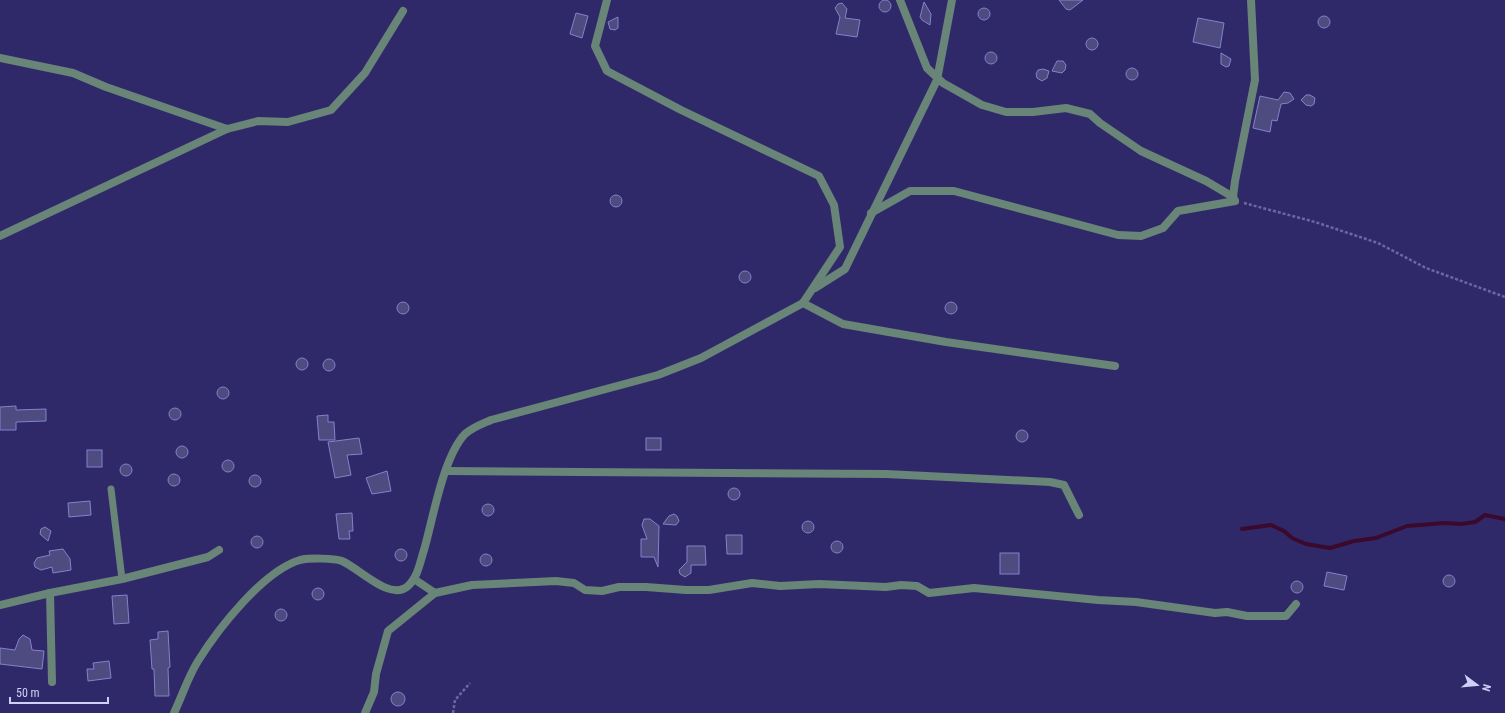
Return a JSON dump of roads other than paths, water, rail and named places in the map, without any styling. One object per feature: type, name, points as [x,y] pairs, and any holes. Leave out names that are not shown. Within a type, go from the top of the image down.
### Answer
[{"type":"street","points":[[174,713],[198,662],[217,634],[240,606],[272,575],[287,566],[301,560],[318,559],[342,561],[388,590],[398,591],[408,586],[414,579],[418,569],[446,471],[454,450],[465,435],[475,427],[492,420],[658,375],[701,358],[803,303],[840,247],[834,205],[819,176],[681,110],[607,71],[595,46],[607,0]]},
{"type":"street","points":[[900,0],[927,68],[937,80],[962,95],[994,109],[1018,112],[1066,108],[1090,114],[1104,127],[1142,151],[1206,181],[1235,200]]},
{"type":"street","points":[[811,291],[845,269],[937,80],[952,0]]},
{"type":"street","points":[[1235,200],[1255,80],[1251,0]]},
{"type":"street","points":[[0,236],[227,129],[258,121],[288,122],[331,110],[365,73],[403,11]]},
{"type":"street","points":[[0,58],[73,73],[106,87],[227,129]]},
{"type":"street","points":[[871,213],[910,191],[954,191],[1118,235],[1141,236],[1163,228],[1178,211],[1235,200]]},
{"type":"street","points":[[803,303],[843,324],[946,342],[1115,366]]},
{"type":"street","points":[[446,471],[886,474],[1050,482],[1064,485],[1079,515]]},
{"type":"street","points":[[0,605],[50,593],[122,579],[208,557],[219,550]]},
{"type":"street","points":[[414,579],[435,593]]},
{"type":"street","points":[[365,713],[374,692],[377,668],[388,631],[435,593],[472,585],[556,581],[574,582],[585,590],[602,591],[619,587],[692,590],[726,588],[752,584],[780,586],[820,584],[917,586],[929,592],[974,588],[1098,600],[1136,602],[1215,612],[1227,612],[1246,616],[1286,616],[1296,604]]},
{"type":"street","points":[[50,593],[52,682]]},
{"type":"lane","points":[[111,489],[122,579]]},
{"type":"waterway","points":[[1242,529],[1271,525],[1284,531],[1292,538],[1306,544],[1330,548],[1354,541],[1376,538],[1407,526],[1445,523],[1461,524],[1475,522],[1485,515],[1505,519]]}]
